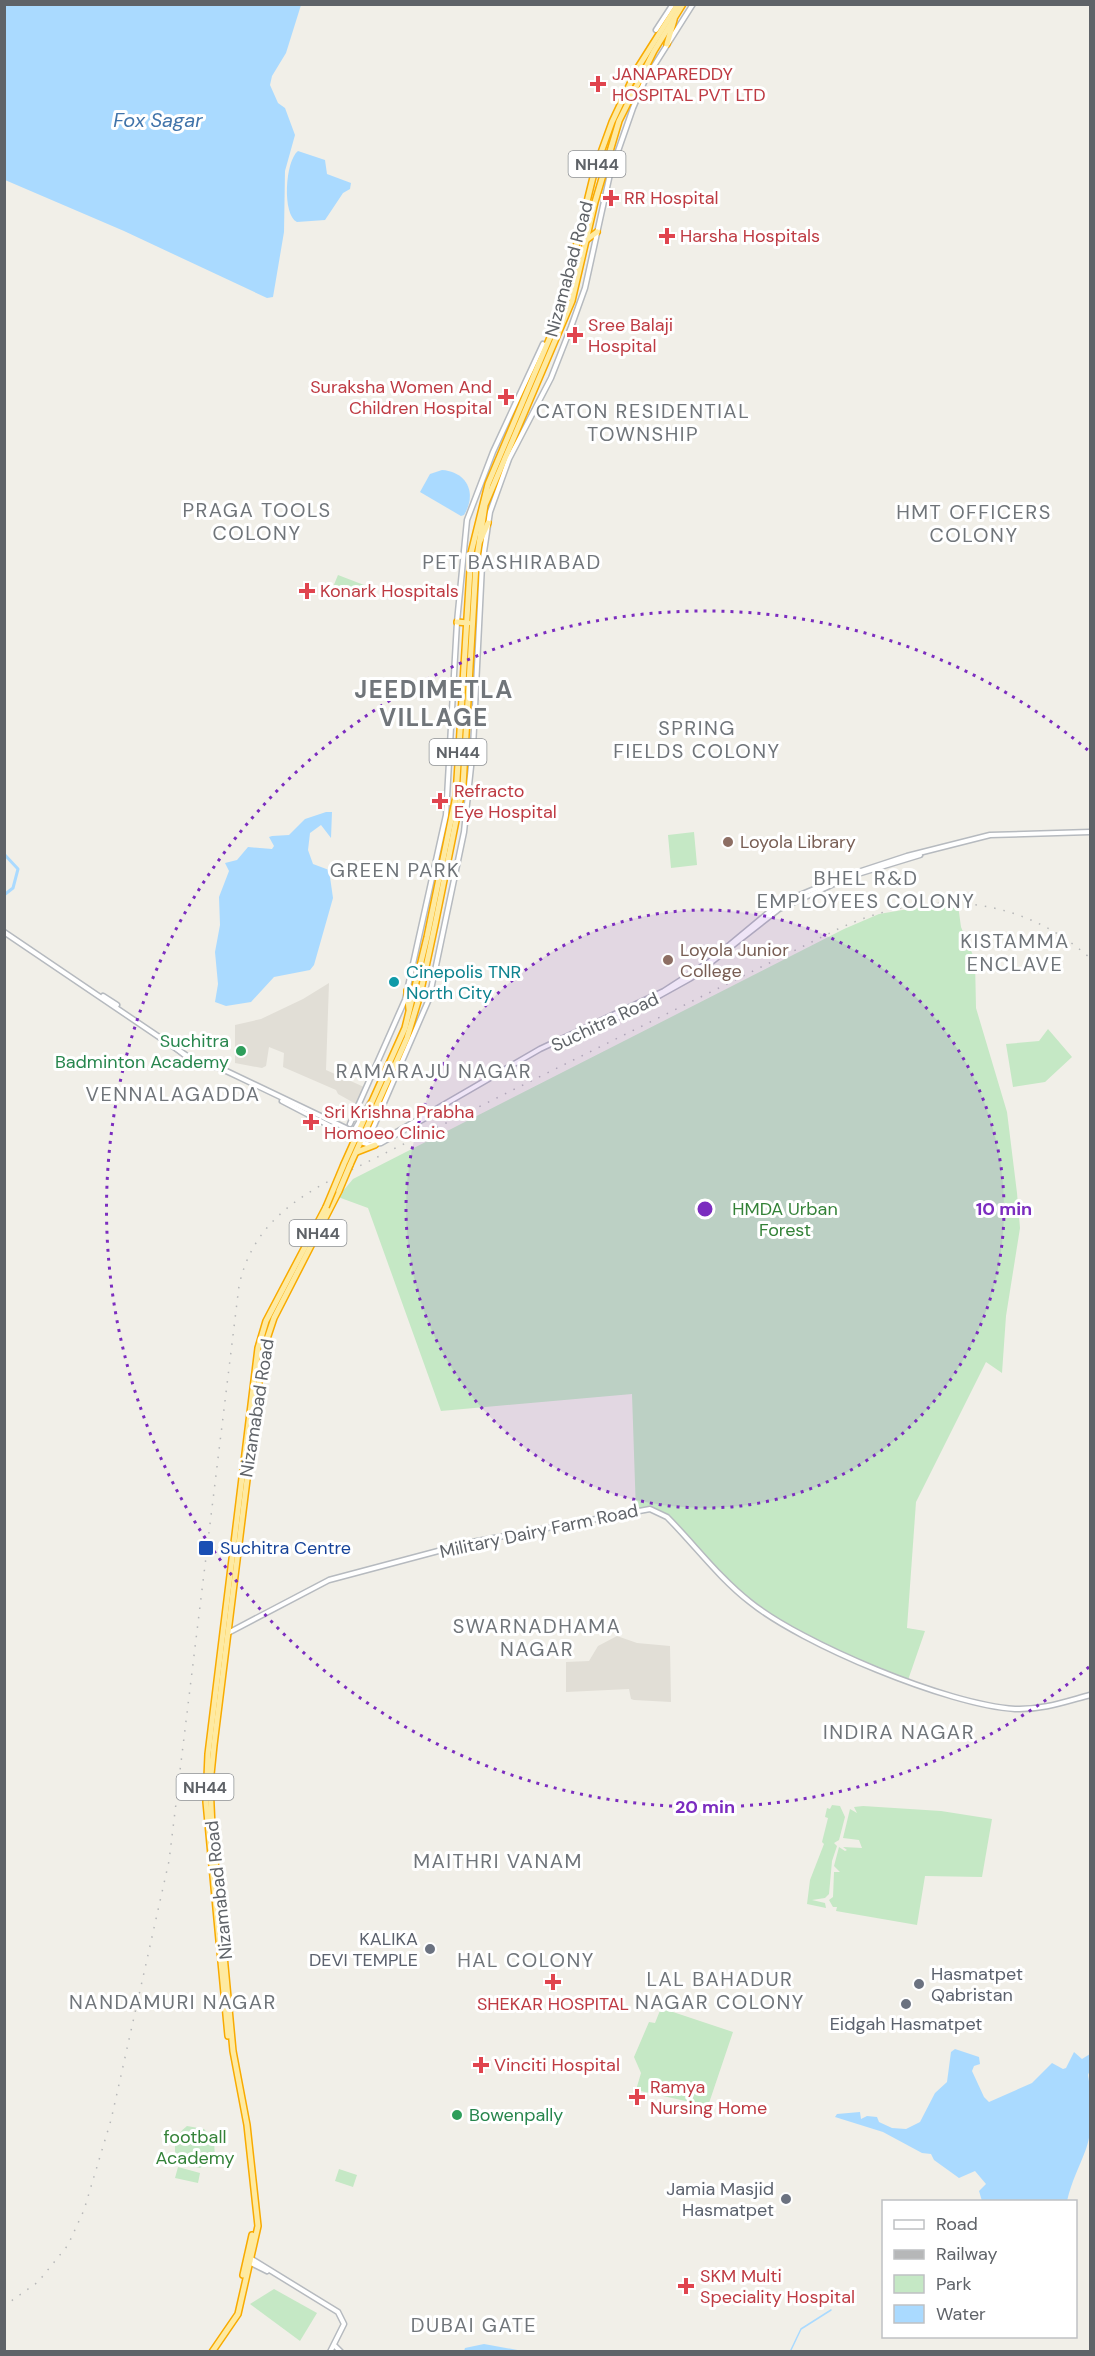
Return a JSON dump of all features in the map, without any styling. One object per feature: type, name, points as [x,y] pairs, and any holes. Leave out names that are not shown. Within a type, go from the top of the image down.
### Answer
[{"type":"highway","name":"Nizamabad Road","points":[[220,1675],[228,1633],[258,1348],[347,1164],[415,1015],[457,786],[468,623],[485,505],[524,399],[564,301],[600,155],[629,87],[657,32],[678,4]]},
{"type":"highway","name":"Nizamabad Road","points":[[278,1304],[339,1191],[347,1164],[356,1153],[372,1101],[379,1094],[409,1013],[463,786],[472,545],[480,510],[513,418],[571,303],[585,241],[619,122],[635,85],[683,5]]},
{"type":"highway","points":[[683,5],[691,7]]},
{"type":"highway","points":[[667,44],[675,18]]},
{"type":"highway","points":[[650,40],[657,32]]},
{"type":"highway","points":[[585,241],[597,232]]},
{"type":"highway","points":[[564,301],[571,303]]},
{"type":"highway","points":[[537,356],[539,366]]},
{"type":"highway","points":[[478,546],[488,523]]},
{"type":"highway","points":[[457,622],[468,623]]},
{"type":"highway","points":[[465,750],[473,750]]},
{"type":"highway","points":[[448,785],[457,786]]},
{"type":"highway","points":[[415,955],[424,951]]},
{"type":"highway","points":[[407,991],[409,1013]]},
{"type":"highway","points":[[356,1153],[375,1145]]},
{"type":"highway","name":"Nizamabad Road","points":[[210,2352],[235,2313],[258,2212],[245,2111],[233,2051],[209,1820],[220,1675],[242,1493]]},
{"type":"highway","name":"Nizamabad Road","points":[[210,2352],[233,2324],[240,2308],[248,2259]]},
{"type":"main road","name":"Nizamabad Road","points":[[657,32],[673,4]]},
{"type":"main road","name":"Nizamabad Road","points":[[380,1141],[372,1139],[370,1135],[429,999],[468,813],[477,638],[488,523],[509,459],[551,378],[585,288],[610,174],[627,125],[645,80],[691,7]]},
{"type":"main road","name":"Nizamabad Road","points":[[524,399],[543,344]]},
{"type":"main road","name":"Nizamabad Road","points":[[350,1124],[407,991],[446,815],[464,533],[469,510],[513,418]]},
{"type":"main road","name":"Suchitra Road","points":[[375,1145],[405,1131],[540,1052],[691,978],[762,920],[786,905],[845,878],[914,859],[920,854],[1001,834],[1090,832]]},
{"type":"main road","points":[[4,928],[10,935],[113,1003],[187,1057]]},
{"type":"main road","points":[[4,932],[187,1057],[216,1067],[330,1122],[354,1131],[366,1107],[372,1101]]},
{"type":"main road","name":"Suchitra Road","points":[[380,1141],[540,1049],[610,1019]]},
{"type":"main road","points":[[216,1067],[375,1145]]},
{"type":"main road","points":[[359,1138],[373,1142],[380,1141]]},
{"type":"main road","name":"Military Dairy Farm Road","points":[[228,1633],[329,1580],[472,1542],[650,1509],[667,1517],[751,1603],[786,1625],[856,1660],[944,1693],[1014,1709],[1053,1707],[1090,1695]]},
{"type":"main road","points":[[248,2259],[338,2312],[344,2324],[333,2349],[340,2352]]},
{"type":"shaded area","points":[[329,983],[326,1070],[364,1087],[356,1104],[338,1094],[336,1090],[283,1067],[284,1053],[269,1047],[266,1066],[262,1068],[235,1063],[235,1025],[261,1019],[303,999]]},
{"type":"shaded area","points":[[617,1636],[637,1643],[670,1646],[671,1702],[634,1700],[631,1699],[629,1689],[566,1692],[566,1662],[589,1661],[598,1646]]},
{"type":"green space","points":[[338,575],[364,585],[358,597],[333,587]]},
{"type":"green space","points":[[694,832],[697,865],[671,868],[668,835]]},
{"type":"green space","name":"HMDA Urban Forest","points":[[932,905],[958,905],[961,927],[975,960],[976,1008],[1007,1112],[1020,1228],[1006,1316],[1002,1373],[986,1362],[916,1502],[907,1628],[925,1631],[908,1680],[825,1646],[784,1625],[736,1591],[661,1512],[652,1510],[636,1513],[632,1394],[441,1411],[368,1208],[338,1197],[353,1179],[844,929],[879,914]]},
{"type":"green space","points":[[1048,1029],[1072,1057],[1045,1082],[1013,1087],[1006,1044],[1039,1041]]},
{"type":"green space","points":[[832,1805],[840,1806],[845,1817],[839,1840],[834,1843],[837,1846],[832,1861],[829,1894],[825,1898],[812,1900],[825,1903],[826,1908],[807,1904],[810,1880],[824,1844],[822,1842],[828,1818],[825,1817],[827,1808],[830,1809]]},
{"type":"green space","points":[[854,1807],[941,1811],[992,1819],[982,1877],[925,1876],[917,1925],[836,1911],[837,1907],[833,1907],[829,1900],[833,1897],[834,1872],[840,1872],[834,1866],[839,1847],[845,1851],[847,1850],[843,1847],[862,1848],[859,1840],[843,1838],[850,1809],[857,1813]]},
{"type":"green space","points":[[661,2008],[733,2032],[708,2106],[636,2090],[641,2073],[634,2057],[649,2022],[655,2023]]},
{"type":"green space","name":"football Academy","points":[[187,2126],[204,2129],[214,2140],[215,2158],[200,2168],[177,2162],[176,2142],[179,2134]]},
{"type":"green space","points":[[178,2167],[200,2173],[198,2183],[175,2178]]},
{"type":"green space","points":[[339,2169],[357,2175],[353,2187],[335,2181]]},
{"type":"green space","points":[[274,2289],[317,2313],[300,2341],[250,2304]]},
{"type":"water","name":"Fox Sagar","points":[[5,4],[301,5],[286,53],[272,76],[270,85],[278,103],[285,108],[295,135],[285,171],[284,232],[273,297],[267,298],[124,231],[5,180]]},
{"type":"water","points":[[298,151],[325,160],[327,174],[351,183],[350,189],[343,193],[325,220],[297,222],[292,217],[287,199],[288,176],[290,165]]},
{"type":"water","points":[[442,470],[458,475],[468,485],[470,499],[464,515],[461,516],[420,492],[430,474]]},
{"type":"water","points":[[332,812],[331,838],[321,825],[310,833],[308,850],[313,864],[329,870],[333,898],[314,965],[310,970],[274,977],[251,1002],[226,1006],[215,1002],[218,984],[215,952],[220,925],[219,897],[229,871],[225,863],[237,860],[248,847],[272,849],[274,846],[269,837],[289,835],[305,819]]},
{"type":"water","points":[[955,2049],[979,2057],[980,2064],[974,2066],[972,2071],[984,2097],[989,2102],[1032,2083],[1052,2063],[1063,2069],[1066,2068],[1074,2052],[1082,2059],[1090,2054],[1089,2140],[1067,2200],[982,2200],[979,2191],[986,2184],[975,2171],[959,2178],[934,2160],[931,2154],[922,2153],[883,2132],[835,2117],[837,2114],[860,2112],[861,2119],[867,2116],[877,2117],[879,2122],[892,2128],[906,2129],[920,2122],[935,2093],[947,2082],[951,2052]]},
{"type":"water","points":[[484,2344],[523,2351],[464,2351],[465,2348]]},
{"type":"waterway","points":[[4,854],[18,869],[13,888],[4,895]]},
{"type":"waterway","points":[[790,2352],[801,2329],[831,2310]]},
{"type":"railway","points":[[4,2306],[38,2282],[68,2245],[84,2210],[111,2120],[169,1861],[239,1286],[251,1251],[260,1236],[284,1211],[329,1181],[838,929],[871,916],[936,903],[969,904],[1001,910],[1032,920],[1062,936],[1090,958]]},
{"type":"place","name":"JANAPAREDDY HOSPITAL PVT LTD","points":[[598,84]]},
{"type":"place","name":"RR Hospital","points":[[611,198]]},
{"type":"place","name":"Harsha Hospitals","points":[[667,236]]},
{"type":"place","name":"Sree Balaji Hospital","points":[[575,335]]},
{"type":"place","name":"Suraksha Women And Children Hospital","points":[[506,397]]},
{"type":"place","name":"Konark Hospitals","points":[[307,591]]},
{"type":"place","name":"Refracto Eye Hospital","points":[[440,801]]},
{"type":"place","name":"Loyola Library","points":[[728,842]]},
{"type":"place","name":"Loyola Junior College","points":[[668,960]]},
{"type":"place","name":"Cinepolis TNR North City","points":[[394,982]]},
{"type":"place","name":"Suchitra Badminton Academy","points":[[241,1051]]},
{"type":"place","name":"Sri Krishna Prabha Homoeo Clinic","points":[[311,1122]]},
{"type":"place","name":"Suchitra Centre","points":[[206,1548]]},
{"type":"place","name":"KALIKA DEVI TEMPLE","points":[[430,1949]]},
{"type":"place","name":"SHEKAR HOSPITAL","points":[[553,1982]]},
{"type":"place","name":"Hasmatpet Qabristan","points":[[919,1984]]},
{"type":"place","name":"Eidgah Hasmatpet","points":[[906,2004]]},
{"type":"place","name":"Vinciti Hospital","points":[[481,2065]]},
{"type":"place","name":"Ramya Nursing Home","points":[[637,2097]]},
{"type":"place","name":"Bowenpally","points":[[457,2115]]},
{"type":"place","name":"Jamia Masjid Hasmatpet","points":[[786,2199]]},
{"type":"place","name":"SKM Multi Speciality Hospital","points":[[686,2286]]},
{"type":"district","name":"CATON RESIDENTIAL TOWNSHIP","points":[[643,422]]},
{"type":"district","name":"PRAGA TOOLS COLONY","points":[[257,522]]},
{"type":"district","name":"HMT OFFICERS COLONY","points":[[974,524]]},
{"type":"district","name":"PET BASHIRABAD","points":[[512,562]]},
{"type":"district","name":"JEEDIMETLA VILLAGE","points":[[434,703]]},
{"type":"district","name":"SPRING FIELDS COLONY","points":[[697,740]]},
{"type":"district","name":"GREEN PARK","points":[[395,870]]},
{"type":"district","name":"BHEL R&D EMPLOYEES COLONY","points":[[866,890]]},
{"type":"district","name":"KISTAMMA ENCLAVE","points":[[1015,952]]},
{"type":"district","name":"RAMARAJU NAGAR","points":[[434,1071]]},
{"type":"district","name":"VENNALAGADDA","points":[[173,1094]]},
{"type":"district","name":"SWARNADHAMA NAGAR","points":[[537,1638]]},
{"type":"district","name":"INDIRA NAGAR","points":[[899,1732]]},
{"type":"district","name":"MAITHRI VANAM","points":[[498,1861]]},
{"type":"district","name":"HAL COLONY","points":[[526,1960]]},
{"type":"district","name":"LAL BAHADUR NAGAR COLONY","points":[[720,1990]]},
{"type":"district","name":"NANDAMURI NAGAR","points":[[173,2002]]},
{"type":"district","name":"DUBAI GATE","points":[[474,2325]]}]
